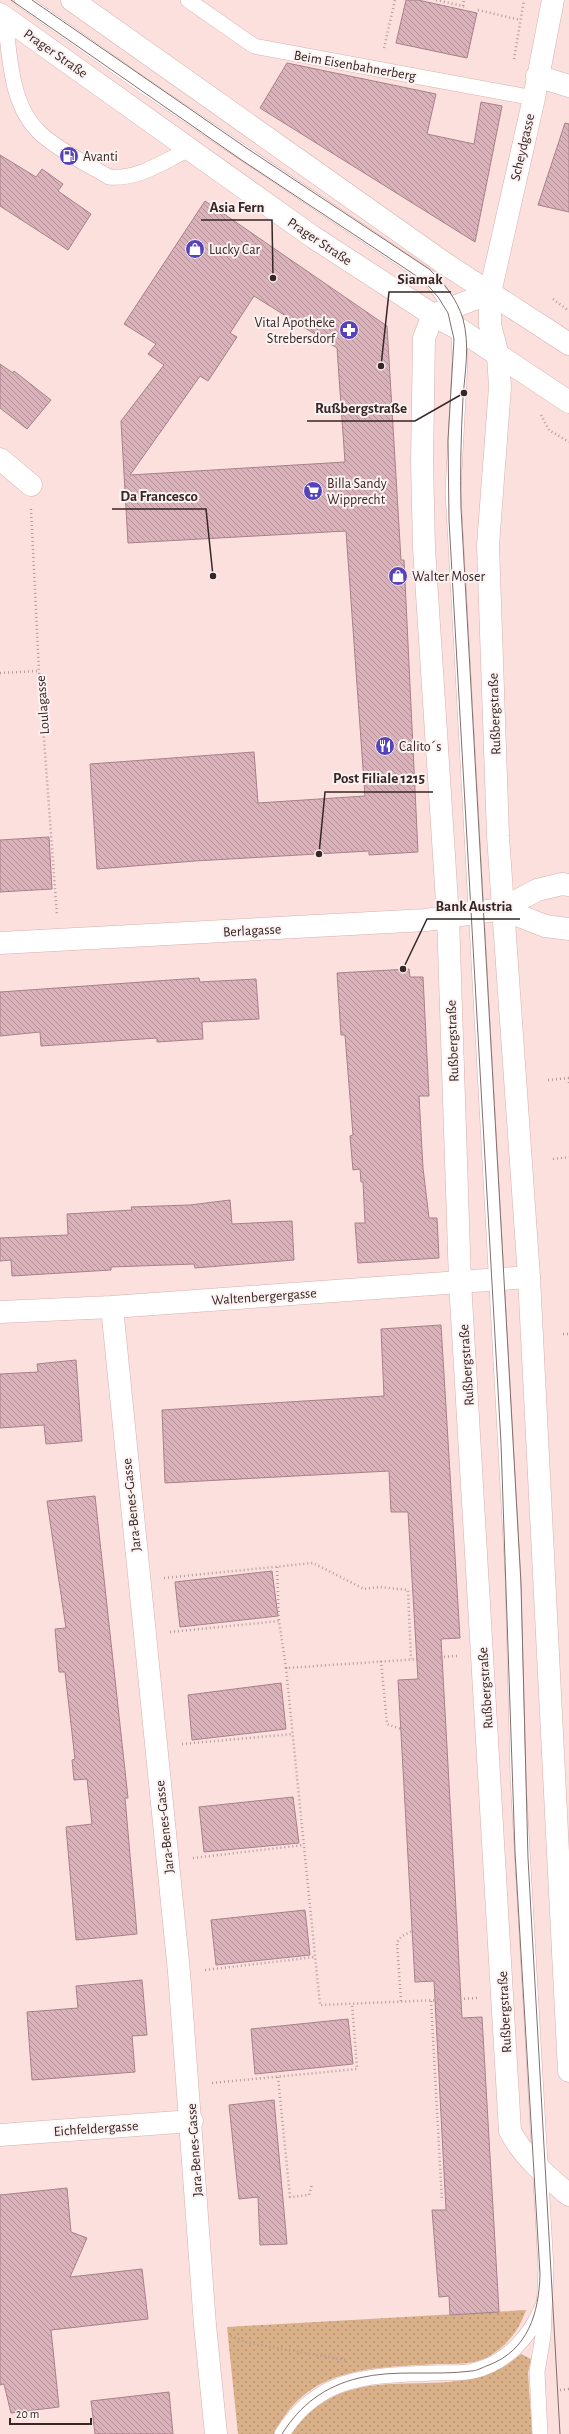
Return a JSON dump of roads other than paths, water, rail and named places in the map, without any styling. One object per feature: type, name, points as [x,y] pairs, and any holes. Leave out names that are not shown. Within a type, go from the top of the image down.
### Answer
[{"type":"street","points":[[72,0],[420,246],[569,344]]},
{"type":"street","name":"Scheydgasse","points":[[490,293],[534,98],[537,76],[553,0]]},
{"type":"street","name":"Prager Straße","points":[[2,15],[313,237],[442,311],[459,329],[569,402]]},
{"type":"street","points":[[537,76],[569,86]]},
{"type":"street","points":[[442,311],[490,293]]},
{"type":"street","name":"Rußbergstraße","points":[[490,293],[490,325],[498,355],[500,387],[488,545],[502,909],[529,1277],[569,2071]]},
{"type":"street","name":"Rußbergstraße","points":[[442,311],[424,338],[422,461],[423,540],[448,917],[460,1282],[510,2131],[517,2144],[539,2169],[569,2195]]},
{"type":"street","points":[[0,459],[31,485]]},
{"type":"street","name":"Berlagasse","points":[[0,943],[448,917],[502,909],[537,890],[562,884],[569,885]]},
{"type":"street","points":[[502,909],[545,926],[569,929]]},
{"type":"street","name":"Waltenbergergasse","points":[[0,1312],[112,1306],[529,1277]]},
{"type":"street","name":"Jara-Benes-Gasse","points":[[112,1306],[179,1972],[192,2121],[207,2349],[216,2434]]},
{"type":"street","name":"Eichfeldergasse","points":[[0,2135],[192,2121]]},
{"type":"lane","points":[[22,0],[144,86],[402,258],[431,279],[442,311]]},
{"type":"lane","name":"Beim Eisenbahnerberg","points":[[188,0],[254,46],[534,98]]},
{"type":"lane","points":[[2,15],[18,99],[25,115],[43,136],[109,177],[115,178],[136,176],[190,149]]},
{"type":"lane","points":[[459,329],[460,361],[454,491],[513,1578],[518,1778],[539,2169],[546,2268],[543,2336],[537,2372],[540,2434]]},
{"type":"lane","points":[[282,2434],[298,2412],[309,2402],[344,2383],[373,2376],[473,2371],[498,2362],[520,2343],[539,2314],[544,2302]]},
{"type":"tram line","points":[[11,0],[240,159],[424,281],[438,297],[448,313],[454,339],[448,440],[449,520],[501,1443],[515,1852],[540,2274],[539,2288],[534,2316],[529,2328],[522,2340],[513,2350],[502,2358],[473,2371],[373,2375],[335,2386],[314,2398],[305,2406],[282,2434]]},
{"type":"tram line","points":[[32,0],[248,149],[429,269],[449,292],[463,319],[467,348],[463,398],[461,508],[521,1584],[528,1858],[560,2434]]},
{"type":"place","name":"Avanti","points":[[69,156]]},
{"type":"place","name":"Lucky Car","points":[[195,249]]},
{"type":"place","name":"Asia Fern","points":[[273,278]]},
{"type":"place","name":"Vital Apotheke Strebersdorf","points":[[349,330]]},
{"type":"place","name":"Siamak","points":[[381,366]]},
{"type":"place","name":"Rußbergstraße","points":[[464,393]]},
{"type":"place","name":"Billa Sandy Wipprecht","points":[[313,491]]},
{"type":"place","name":"Da Francesco","points":[[213,576]]},
{"type":"place","name":"Walter Moser","points":[[398,576]]},
{"type":"place","name":"Calito´s","points":[[385,746]]},
{"type":"place","name":"Post Filiale 1215","points":[[319,854]]},
{"type":"place","name":"Bank Austria","points":[[403,969]]}]
